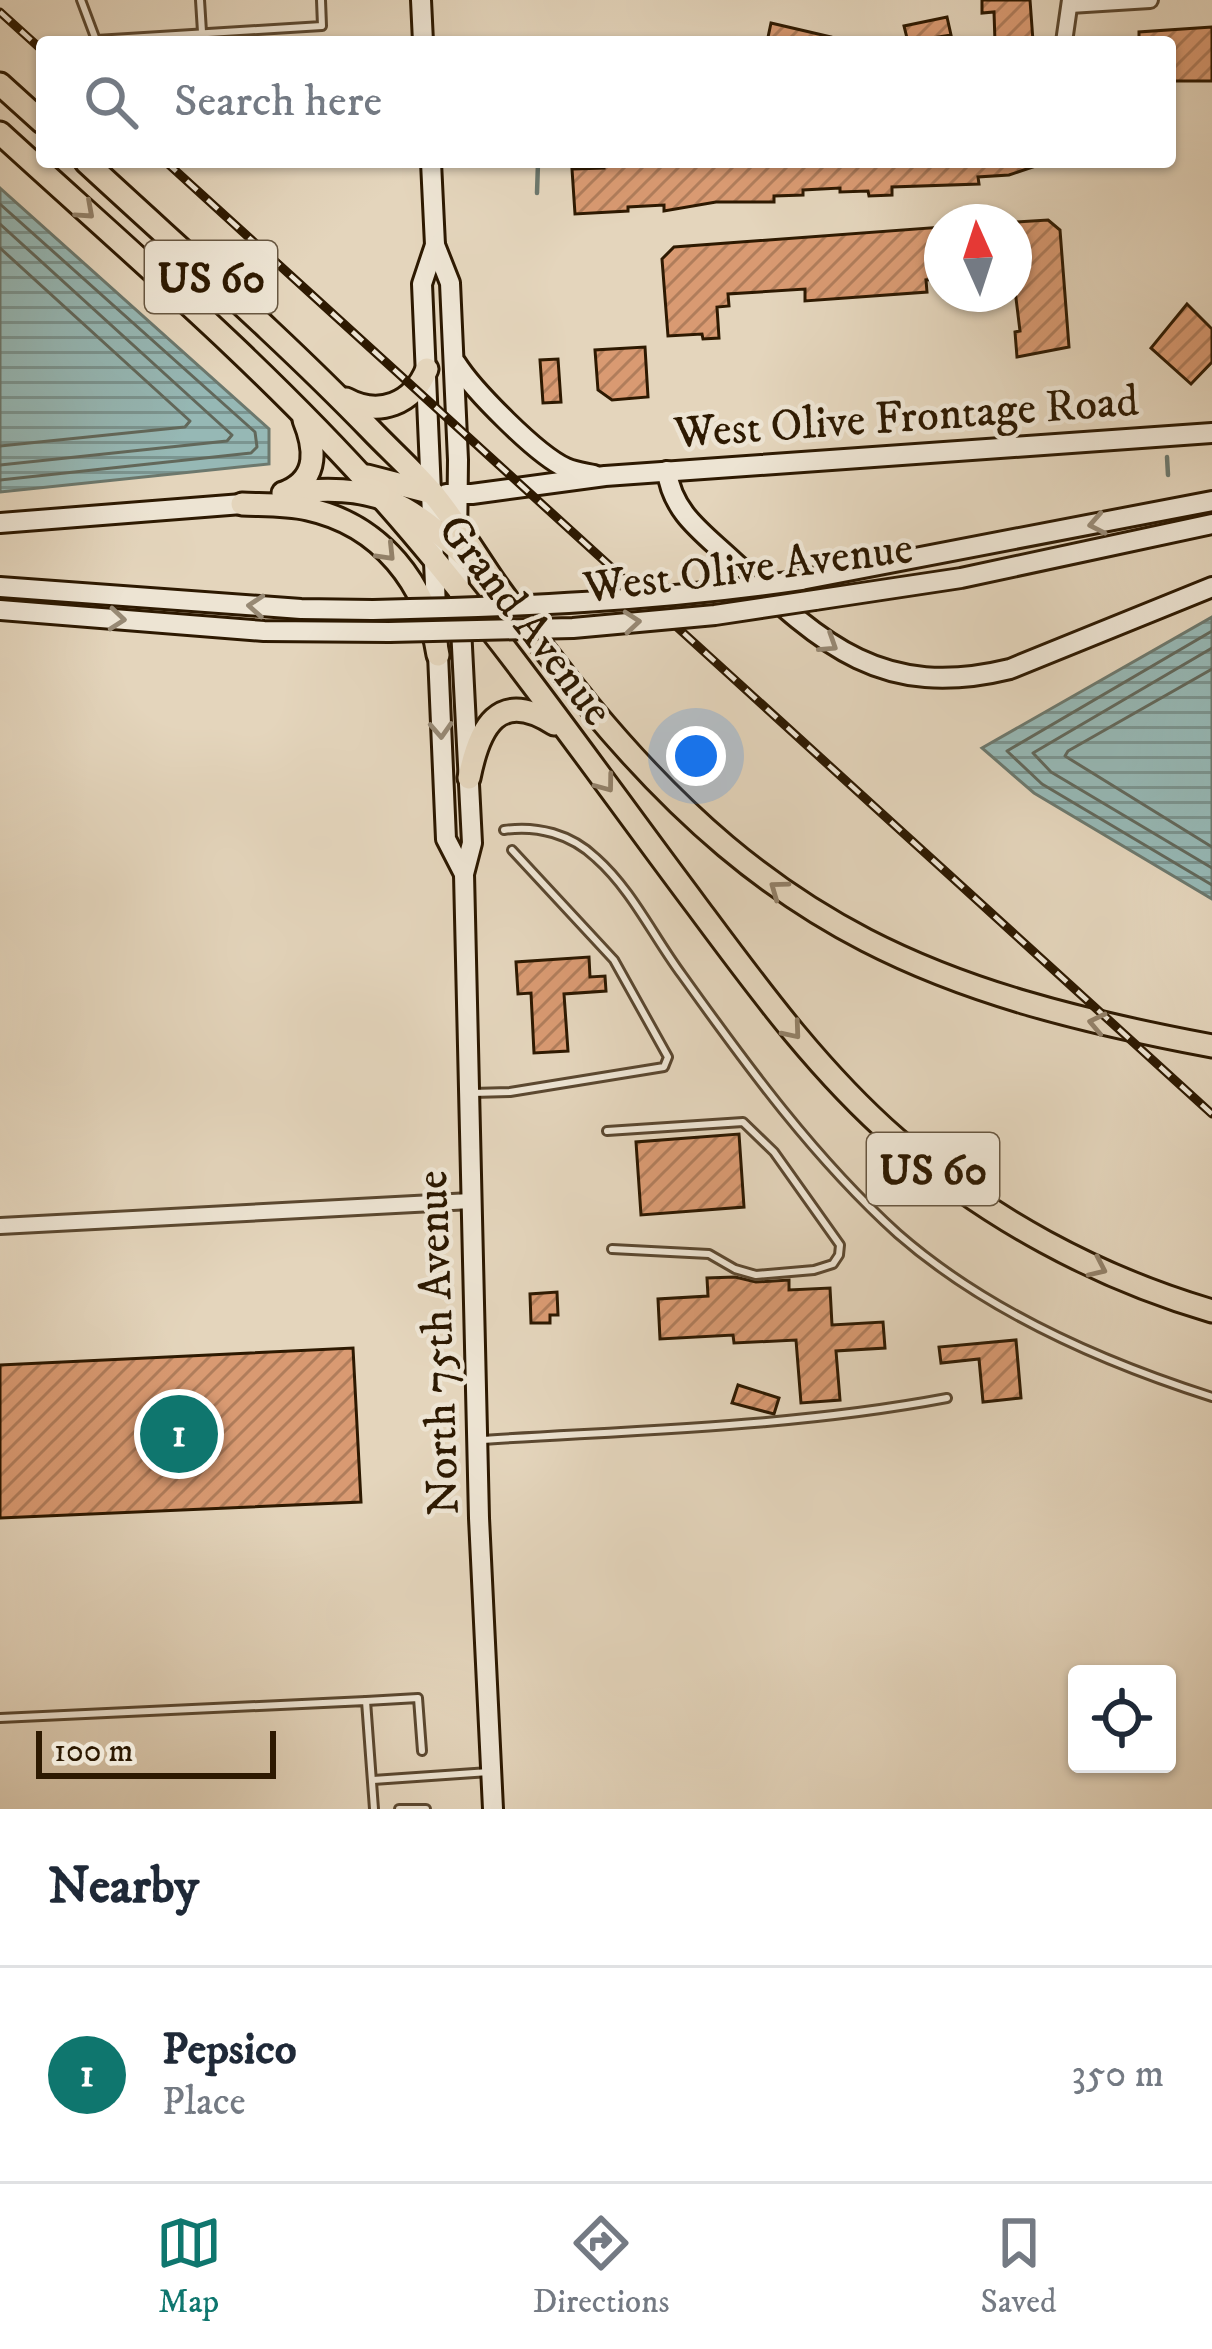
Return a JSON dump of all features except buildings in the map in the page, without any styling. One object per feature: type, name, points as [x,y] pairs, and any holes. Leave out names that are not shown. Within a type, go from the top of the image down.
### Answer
[{"type":"highway","points":[[0,84],[36,117]]},
{"type":"highway","name":"Grand Avenue","points":[[0,133],[36,166]]},
{"type":"highway","name":"Grand Avenue","points":[[38,168],[300,410],[379,494],[459,591],[778,1012],[840,1085],[940,1174],[1043,1241],[1149,1290],[1212,1311]]},
{"type":"highway","name":"Grand Avenue","points":[[92,168],[335,393],[433,493],[446,527],[589,706],[681,807],[743,862],[824,920],[916,966],[1021,1004],[1212,1046]]},
{"type":"highway","points":[[335,393],[361,407],[393,404],[416,390],[427,369]]},
{"type":"highway","points":[[242,504],[297,487],[311,468],[312,441],[300,410]]},
{"type":"highway","points":[[356,471],[433,493]]},
{"type":"highway","points":[[283,493],[337,489],[379,494],[446,527],[457,549],[499,588]]},
{"type":"highway","points":[[242,504],[310,509],[375,539],[407,574],[425,603],[438,655]]},
{"type":"highway","points":[[469,778],[480,734],[504,713],[538,715],[575,742]]},
{"type":"main road","points":[[421,0],[423,36]]},
{"type":"main road","name":"North 75th Avenue","points":[[430,168],[435,245],[450,284],[453,358],[456,494],[435,562],[446,839],[464,874]]},
{"type":"main road","name":"North 75th Avenue","points":[[433,493],[422,284],[435,245]]},
{"type":"main road","points":[[453,358],[469,383],[562,466],[605,476]]},
{"type":"main road","name":"West Olive Frontage Road","points":[[433,493],[668,471],[1212,433]]},
{"type":"main road","points":[[668,471],[675,505],[753,580],[838,652],[879,669],[929,678],[981,676],[1010,669],[1212,586]]},
{"type":"main road","name":"West Olive Avenue","points":[[0,587],[302,609],[562,606],[710,594],[801,580],[1212,501]]},
{"type":"main road","points":[[0,523],[242,504]]},
{"type":"main road","name":"West Olive Avenue","points":[[0,610],[264,631],[573,628],[961,578],[1212,524]]},
{"type":"main road","name":"North 75th Avenue","points":[[457,549],[472,842],[464,874],[468,1093],[493,1809]]},
{"type":"street","points":[[1065,36],[1070,2],[1150,0]]},
{"type":"street","points":[[0,1226],[471,1202]]},
{"type":"lane","points":[[81,0],[94,36]]},
{"type":"lane","points":[[200,0],[202,32]]},
{"type":"lane","points":[[149,36],[322,26],[321,0]]},
{"type":"lane","points":[[504,830],[542,829],[594,855],[626,890],[661,946],[784,1111],[900,1235],[998,1304],[1050,1332],[1134,1371],[1212,1397]]},
{"type":"lane","points":[[468,1093],[510,1092],[664,1067],[668,1058],[614,960],[512,850]]},
{"type":"lane","points":[[607,1131],[743,1122],[774,1152],[840,1245],[832,1264],[756,1275],[709,1254],[612,1249]]},
{"type":"lane","points":[[477,1440],[731,1425],[878,1411],[947,1398]]},
{"type":"lane","points":[[0,1718],[418,1698],[422,1750]]},
{"type":"lane","points":[[366,1701],[374,1809]]},
{"type":"lane","points":[[373,1780],[491,1772]]},
{"type":"lane","points":[[399,1809],[426,1809]]},
{"type":"water","points":[[0,188],[269,429],[269,464],[0,492]]},
{"type":"water","points":[[1212,617],[1212,899],[1034,793],[982,748]]},
{"type":"waterway","points":[[537,193],[538,168]]},
{"type":"waterway","points":[[1167,457],[1168,475]]},
{"type":"railway","points":[[0,12],[36,45]]},
{"type":"railway","points":[[173,168],[1212,1114]]},
{"type":"place","name":"Pepsico","points":[[179,1434]]}]
